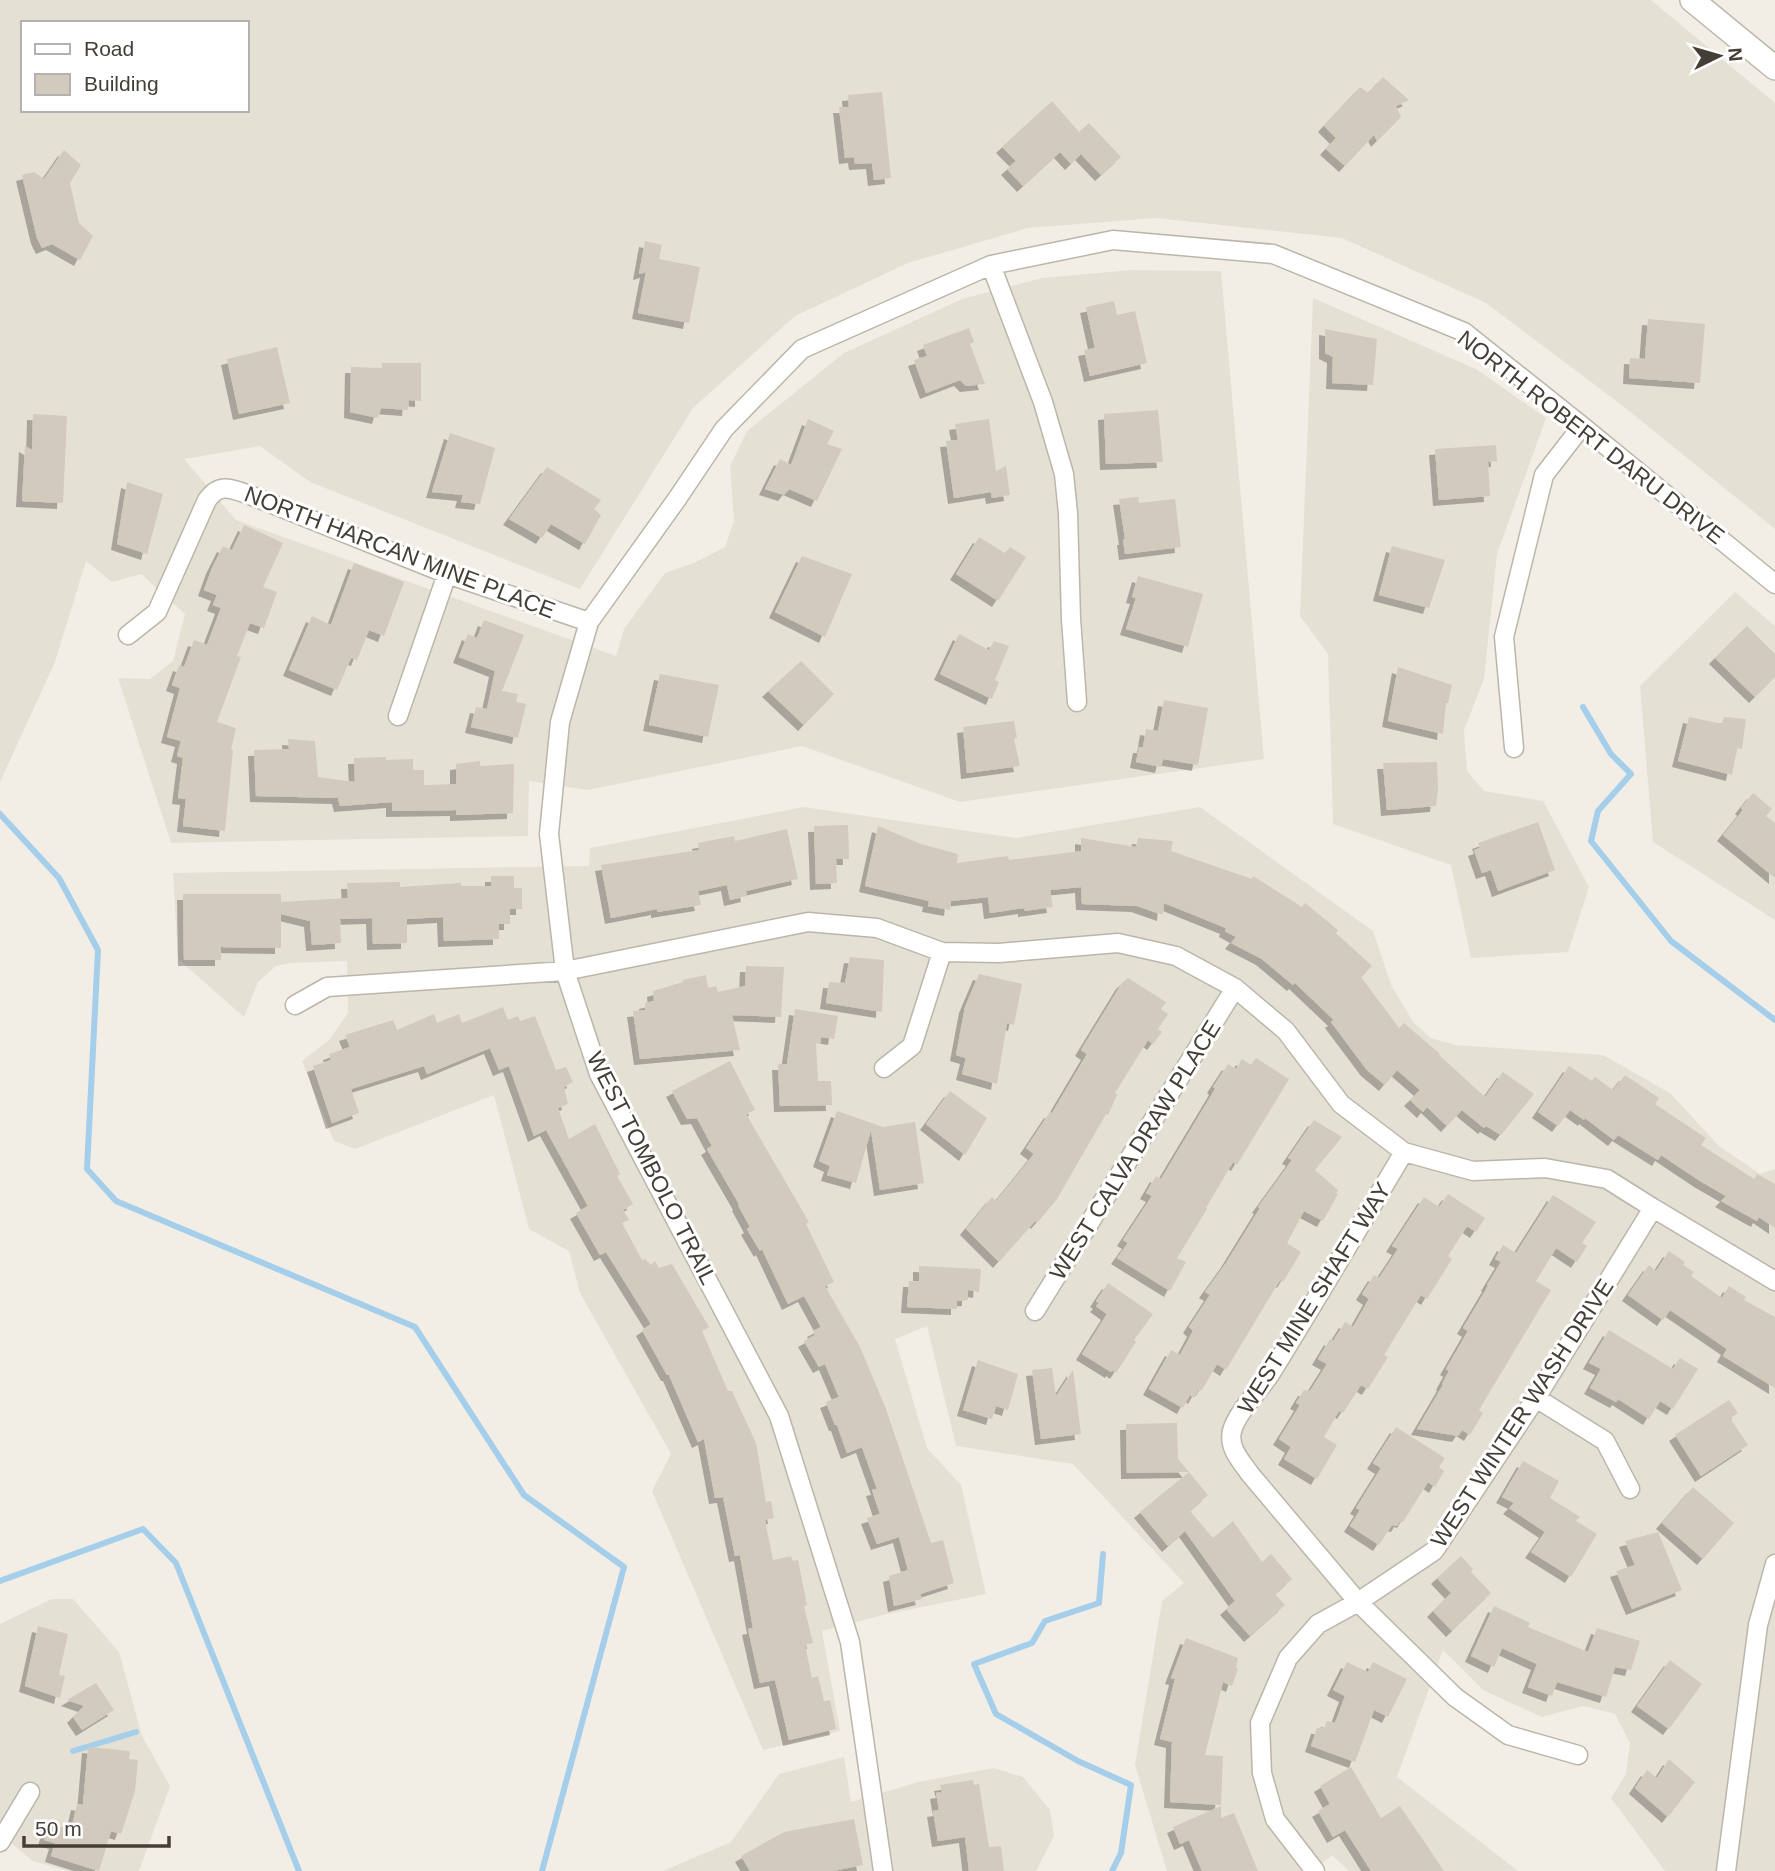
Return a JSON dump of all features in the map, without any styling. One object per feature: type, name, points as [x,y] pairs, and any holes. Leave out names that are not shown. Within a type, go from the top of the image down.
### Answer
[{"type":"street","points":[[1692,0],[1775,68]]},
{"type":"street","name":"NORTH ROBERT DARU DRIVE","points":[[990,265],[1113,240],[1273,254],[1464,332],[1775,584]]},
{"type":"street","points":[[990,265],[1043,402],[1064,474],[1068,513],[1070,619],[1077,702]]},
{"type":"street","name":"WEST TOMBOLO TRAIL","points":[[883,1871],[850,1642],[779,1416],[599,1074],[565,971],[549,834],[560,722],[589,622],[724,429],[802,349],[990,265]]},
{"type":"street","points":[[1514,747],[1504,637],[1544,475],[1582,426]]},
{"type":"street","name":"NORTH HARCAN MINE PLACE","points":[[128,635],[157,612],[207,500],[213,492],[223,488],[247,494],[447,574],[589,622]]},
{"type":"street","points":[[398,716],[447,574]]},
{"type":"street","points":[[295,1005],[327,987],[565,971],[808,922],[877,928],[942,952],[999,953],[1118,943],[1176,956],[1235,988],[1286,1031],[1341,1104],[1404,1153],[1473,1171],[1545,1168],[1607,1179],[1775,1281]]},
{"type":"street","points":[[884,1069],[912,1045],[942,952]]},
{"type":"street","name":"WEST CALVA DRAW PLACE","points":[[1035,1311],[1235,988]]},
{"type":"street","name":"WEST MINE SHAFT WAY","points":[[1358,1602],[1239,1459],[1232,1446],[1233,1429],[1269,1376],[1404,1153]]},
{"type":"street","name":"WEST WINTER WASH DRIVE","points":[[1315,1871],[1275,1819],[1262,1773],[1260,1723],[1288,1657],[1318,1625],[1358,1602],[1434,1551],[1536,1398],[1653,1208]]},
{"type":"street","points":[[1536,1398],[1605,1441],[1630,1489]]},
{"type":"street","points":[[1726,1871],[1758,1625],[1775,1564]]},
{"type":"street","points":[[1358,1602],[1455,1697],[1508,1735],[1578,1755]]},
{"type":"street","points":[[0,1842],[30,1793]]},
{"type":"shaded area","points":[[0,0],[1651,0],[1775,103],[1775,529],[1623,406],[1486,303],[1342,238],[1156,218],[1028,228],[908,263],[795,316],[693,408],[580,589],[310,482],[260,446],[184,459],[236,520],[616,656],[624,629],[665,573],[694,563],[725,547],[734,521],[730,466],[747,431],[844,353],[962,299],[1042,278],[1131,270],[1221,271],[1264,759],[960,802],[802,746],[588,790],[529,781],[528,836],[171,843],[118,678],[150,679],[173,661],[185,614],[141,574],[112,582],[86,561],[55,662],[0,782]]},
{"type":"shaded area","points":[[1313,298],[1476,369],[1546,418],[1497,554],[1484,679],[1464,730],[1467,771],[1484,791],[1543,801],[1589,887],[1568,952],[1471,958],[1451,865],[1333,824],[1328,654],[1300,616]]},
{"type":"shaded area","points":[[1735,592],[1775,626],[1775,920],[1653,842],[1640,686]]},
{"type":"shaded area","points":[[804,807],[1016,838],[1200,807],[1373,931],[1392,987],[1414,1023],[1431,1038],[1456,1045],[1603,1055],[1670,1093],[1719,1146],[1760,1174],[1775,1169],[1775,1871],[1665,1871],[1611,1798],[1626,1774],[1630,1743],[1615,1714],[1583,1706],[1542,1717],[1483,1690],[1443,1650],[1397,1777],[1518,1871],[1349,1871],[1332,1855],[1313,1871],[1167,1871],[1135,1765],[1162,1601],[1184,1583],[1073,1464],[956,1446],[927,1326],[895,1339],[927,1448],[961,1485],[986,1594],[883,1615],[822,1631],[840,1731],[763,1750],[652,1491],[671,1454],[580,1293],[569,1251],[529,1229],[494,1095],[355,1149],[334,1141],[302,1061],[329,1040],[348,1013],[347,961],[276,966],[258,982],[244,1017],[178,959],[173,873],[589,866],[590,848]]},
{"type":"shaded area","points":[[52,1599],[73,1599],[119,1652],[142,1736],[170,1786],[139,1871],[68,1871],[33,1861],[0,1834],[0,1624]]},
{"type":"shaded area","points":[[844,1757],[851,1802],[918,1782],[994,1768],[1023,1777],[1050,1810],[1054,1836],[1036,1871],[663,1871],[731,1842],[779,1774]]},
{"type":"building","points":[[1383,77],[1409,100],[1396,106],[1401,117],[1377,141],[1374,135],[1345,166],[1326,149],[1336,138],[1324,126],[1360,87],[1368,93]]},
{"type":"building","points":[[882,92],[891,178],[874,180],[872,163],[855,164],[854,157],[845,158],[839,107],[849,107],[848,95]]},
{"type":"building","points":[[1052,101],[1079,132],[1089,123],[1121,157],[1101,175],[1081,154],[1071,164],[1060,152],[1023,186],[1007,169],[1016,161],[1002,147]]},
{"type":"building","points":[[64,150],[81,165],[70,183],[79,223],[93,236],[80,260],[52,244],[42,248],[37,238],[22,175],[34,172],[44,179]]},
{"type":"building","points":[[645,241],[662,245],[659,259],[700,267],[689,323],[638,313],[646,272],[639,274]]},
{"type":"building","points":[[1114,301],[1117,315],[1135,311],[1147,363],[1090,376],[1084,350],[1095,348],[1086,307]]},
{"type":"building","points":[[1648,319],[1705,324],[1700,383],[1629,378],[1630,358],[1645,359]]},
{"type":"building","points":[[969,328],[974,342],[970,344],[985,384],[966,386],[960,380],[926,393],[914,360],[927,356],[923,345]]},
{"type":"building","points":[[1325,329],[1377,339],[1373,385],[1332,383],[1333,357],[1325,353]]},
{"type":"building","points":[[277,347],[290,403],[239,414],[227,359]]},
{"type":"building","points":[[382,363],[421,363],[421,401],[409,400],[408,410],[381,408],[378,418],[350,412],[351,367],[382,368]]},
{"type":"building","points":[[1158,410],[1163,462],[1106,464],[1104,414]]},
{"type":"building","points":[[33,414],[67,416],[63,503],[22,501],[25,446],[32,450]]},
{"type":"building","points":[[808,419],[834,431],[827,444],[842,449],[817,501],[789,489],[784,495],[765,489],[780,459],[791,465]]},
{"type":"building","points":[[989,419],[996,471],[1006,466],[1010,495],[992,498],[991,492],[954,498],[946,441],[958,440],[955,424]]},
{"type":"building","points":[[450,433],[495,448],[480,504],[461,502],[463,495],[432,492]]},
{"type":"building","points":[[1496,445],[1497,461],[1488,462],[1490,496],[1439,500],[1435,449]]},
{"type":"building","points":[[547,467],[601,500],[594,509],[601,515],[585,544],[551,524],[542,538],[509,519]]},
{"type":"building","points":[[127,482],[163,494],[147,554],[117,544]]},
{"type":"building","points":[[1138,497],[1139,503],[1175,499],[1181,547],[1125,554],[1119,499]]},
{"type":"building","points":[[244,525],[283,543],[263,587],[277,592],[264,628],[250,623],[237,656],[241,657],[217,722],[236,728],[231,750],[225,831],[183,826],[186,799],[178,798],[183,758],[177,756],[181,741],[167,737],[180,688],[172,685],[179,665],[184,667],[194,640],[207,645],[221,608],[213,605],[217,595],[204,590],[223,546],[232,550]]},
{"type":"building","points":[[979,537],[1005,553],[1010,547],[1026,557],[998,601],[956,574]]},
{"type":"building","points":[[1392,546],[1445,560],[1429,608],[1379,595]]},
{"type":"building","points":[[802,556],[852,574],[825,637],[775,612]]},
{"type":"building","points":[[354,563],[404,582],[384,636],[369,630],[357,660],[351,658],[337,690],[289,670],[312,616],[331,625]]},
{"type":"building","points":[[1138,576],[1203,594],[1188,647],[1126,629],[1136,598],[1132,597]]},
{"type":"building","points":[[484,620],[524,635],[502,691],[518,694],[516,702],[526,704],[518,738],[471,727],[476,707],[487,709],[495,671],[459,657],[468,634],[477,638]]},
{"type":"building","points":[[1747,626],[1775,654],[1775,677],[1755,697],[1715,658]]},
{"type":"building","points":[[959,634],[989,650],[994,641],[1009,646],[995,680],[999,682],[992,699],[940,674]]},
{"type":"building","points":[[801,661],[834,694],[804,725],[768,691]]},
{"type":"building","points":[[1398,667],[1452,685],[1446,703],[1443,734],[1388,721]]},
{"type":"building","points":[[660,674],[719,685],[708,737],[649,725]]},
{"type":"building","points":[[1164,700],[1208,708],[1198,765],[1163,759],[1161,767],[1136,762],[1139,747],[1143,747],[1146,729],[1158,731]]},
{"type":"building","points":[[1689,717],[1722,724],[1724,717],[1746,719],[1742,749],[1737,748],[1732,775],[1678,761]]},
{"type":"building","points":[[1014,721],[1017,738],[1014,739],[1020,766],[967,773],[963,727]]},
{"type":"building","points":[[288,739],[315,741],[318,777],[355,782],[354,758],[413,759],[413,770],[424,770],[424,785],[456,784],[456,764],[480,761],[480,766],[514,764],[513,813],[456,815],[456,810],[392,811],[392,802],[340,806],[338,798],[256,796],[254,750],[289,749]]},
{"type":"building","points":[[1437,762],[1436,806],[1387,810],[1383,763]]},
{"type":"building","points":[[1753,793],[1772,809],[1766,816],[1775,823],[1775,878],[1723,835]]},
{"type":"building","points":[[1538,822],[1555,870],[1498,891],[1491,870],[1482,873],[1474,850],[1480,848],[1478,843]]},
{"type":"building","points":[[848,825],[849,859],[836,859],[837,883],[816,884],[814,826]]},
{"type":"building","points":[[878,826],[921,844],[958,854],[957,863],[1081,851],[1081,838],[1136,847],[1138,838],[1173,841],[1171,851],[1252,879],[1253,876],[1302,907],[1305,903],[1338,930],[1336,933],[1372,966],[1361,977],[1399,1028],[1404,1023],[1485,1097],[1503,1072],[1534,1094],[1501,1135],[1486,1126],[1484,1128],[1462,1110],[1447,1126],[1427,1107],[1423,1112],[1410,1100],[1420,1090],[1397,1070],[1385,1085],[1367,1070],[1331,1022],[1334,1020],[1295,983],[1293,985],[1262,959],[1231,943],[1236,937],[1225,931],[1226,928],[1164,903],[1163,915],[1137,906],[1082,904],[1081,887],[1050,890],[1053,907],[1024,911],[1024,908],[990,913],[988,897],[951,901],[950,910],[928,906],[929,901],[865,886]]},
{"type":"building","points":[[787,829],[798,879],[746,891],[747,896],[730,900],[727,885],[698,891],[701,905],[657,912],[657,909],[611,918],[601,865],[699,850],[698,843],[734,836],[735,841]]},
{"type":"building","points":[[491,876],[514,876],[514,888],[522,888],[522,909],[510,909],[510,924],[499,924],[499,939],[444,941],[443,917],[407,919],[407,943],[373,944],[372,918],[340,919],[341,943],[312,945],[310,921],[281,914],[281,948],[221,947],[221,960],[184,960],[183,894],[281,894],[281,902],[348,898],[347,883],[400,882],[400,887],[461,883],[461,886],[491,886]]},
{"type":"building","points":[[850,957],[884,960],[882,1012],[826,1003],[829,982],[845,983]]},
{"type":"building","points":[[746,966],[784,967],[781,1017],[732,1015],[740,1050],[640,1059],[633,1011],[645,1010],[645,1003],[654,1001],[653,991],[706,975],[708,988],[716,986],[718,992],[745,986]]},
{"type":"building","points":[[979,974],[1022,984],[1014,1025],[1007,1023],[997,1084],[962,1074],[966,1058],[956,1055],[965,1007]]},
{"type":"building","points":[[1128,978],[1166,1002],[1161,1009],[1168,1014],[1158,1029],[1162,1032],[1153,1044],[1148,1040],[1115,1093],[1117,1095],[1108,1115],[1106,1114],[1057,1199],[999,1262],[966,1229],[992,1197],[996,1201],[1034,1154],[1026,1148],[1050,1112],[1052,1113],[1087,1054],[1081,1050],[1122,983]]},
{"type":"building","points":[[503,1007],[508,1020],[518,1016],[520,1021],[535,1016],[556,1070],[566,1067],[573,1082],[564,1087],[568,1104],[558,1108],[569,1139],[595,1124],[620,1174],[617,1176],[633,1204],[623,1210],[629,1220],[622,1223],[642,1260],[645,1259],[651,1265],[655,1261],[659,1268],[672,1264],[709,1327],[702,1331],[728,1391],[732,1391],[756,1443],[766,1502],[771,1501],[774,1518],[765,1520],[773,1560],[791,1556],[793,1561],[798,1560],[807,1605],[804,1606],[813,1643],[805,1645],[812,1678],[818,1676],[824,1701],[830,1700],[836,1729],[789,1740],[775,1680],[760,1683],[748,1629],[753,1628],[740,1555],[735,1556],[723,1497],[715,1498],[704,1439],[698,1442],[669,1375],[642,1330],[651,1324],[606,1252],[600,1255],[576,1213],[588,1206],[546,1130],[534,1136],[509,1066],[499,1070],[490,1048],[427,1074],[424,1066],[351,1089],[359,1113],[332,1123],[313,1066],[331,1060],[329,1054],[350,1047],[345,1035],[393,1020],[397,1030],[434,1014],[437,1023],[459,1014],[462,1023]]},
{"type":"building","points":[[795,1009],[838,1016],[834,1039],[821,1037],[820,1044],[816,1043],[818,1081],[831,1081],[832,1105],[780,1106],[778,1064],[787,1064]]},
{"type":"building","points":[[1256,1058],[1289,1079],[1237,1165],[1233,1162],[1177,1258],[1186,1262],[1170,1291],[1117,1258],[1128,1243],[1123,1240],[1152,1196],[1146,1193],[1156,1176],[1161,1179],[1228,1064],[1236,1069],[1242,1059],[1251,1065]]},
{"type":"building","points":[[730,1061],[755,1110],[746,1114],[809,1222],[806,1224],[834,1282],[825,1286],[860,1347],[886,1409],[931,1543],[943,1540],[954,1583],[920,1594],[922,1599],[894,1606],[889,1576],[908,1570],[899,1537],[877,1544],[867,1518],[880,1514],[872,1490],[877,1489],[862,1447],[847,1453],[826,1402],[839,1397],[825,1364],[819,1367],[804,1341],[815,1335],[813,1331],[821,1327],[804,1296],[788,1304],[762,1249],[760,1251],[747,1229],[750,1227],[739,1204],[707,1149],[712,1146],[697,1118],[687,1119],[672,1091]]},
{"type":"building","points":[[1569,1066],[1592,1081],[1595,1077],[1613,1090],[1625,1075],[1659,1098],[1655,1104],[1706,1138],[1701,1145],[1754,1179],[1757,1174],[1775,1184],[1775,1228],[1759,1217],[1757,1221],[1721,1201],[1726,1196],[1661,1155],[1658,1160],[1618,1135],[1614,1140],[1570,1110],[1558,1126],[1538,1112]]},
{"type":"building","points":[[950,1091],[987,1118],[965,1155],[926,1124]]},
{"type":"building","points":[[837,1111],[883,1127],[915,1122],[924,1183],[880,1190],[871,1130],[856,1183],[827,1175],[830,1166],[819,1161]]},
{"type":"building","points":[[1314,1120],[1342,1137],[1315,1170],[1338,1190],[1338,1194],[1323,1221],[1304,1211],[1287,1243],[1301,1252],[1283,1282],[1280,1280],[1226,1370],[1217,1364],[1202,1390],[1198,1391],[1194,1398],[1190,1395],[1183,1408],[1149,1389],[1171,1350],[1180,1355],[1193,1331],[1189,1327],[1210,1295],[1205,1292],[1226,1263],[1260,1208],[1258,1207],[1292,1160],[1288,1158]]},
{"type":"building","points":[[1448,1194],[1485,1218],[1476,1232],[1467,1226],[1448,1256],[1452,1259],[1427,1299],[1421,1295],[1384,1355],[1388,1357],[1368,1389],[1361,1385],[1343,1413],[1339,1411],[1324,1437],[1337,1445],[1317,1479],[1284,1459],[1291,1447],[1279,1439],[1300,1405],[1296,1403],[1304,1390],[1310,1391],[1327,1364],[1318,1359],[1345,1322],[1353,1327],[1369,1299],[1362,1294],[1374,1275],[1379,1278],[1398,1249],[1392,1246],[1424,1197],[1439,1207]]},
{"type":"building","points":[[1553,1195],[1596,1222],[1582,1243],[1587,1246],[1577,1262],[1556,1248],[1536,1281],[1551,1290],[1479,1410],[1483,1413],[1470,1435],[1462,1430],[1458,1436],[1417,1429],[1443,1385],[1449,1371],[1446,1369],[1468,1331],[1463,1328],[1501,1262],[1495,1259],[1503,1245],[1516,1253]]},
{"type":"building","points":[[1669,1251],[1694,1272],[1691,1276],[1722,1298],[1729,1286],[1746,1297],[1744,1300],[1775,1317],[1775,1388],[1723,1356],[1727,1349],[1670,1310],[1663,1320],[1628,1295],[1649,1265],[1656,1271]]},
{"type":"building","points":[[919,1266],[981,1269],[979,1292],[968,1290],[968,1300],[957,1301],[957,1309],[907,1307],[909,1281],[919,1281]]},
{"type":"building","points":[[1108,1283],[1153,1314],[1134,1340],[1136,1342],[1116,1373],[1082,1354],[1107,1314],[1096,1306],[1099,1303],[1096,1301]]},
{"type":"building","points":[[1609,1330],[1673,1369],[1680,1358],[1698,1369],[1673,1409],[1660,1401],[1649,1419],[1618,1399],[1616,1402],[1590,1388],[1601,1369],[1589,1363]]},
{"type":"building","points":[[978,1360],[1018,1374],[1008,1410],[996,1406],[992,1419],[963,1410]]},
{"type":"building","points":[[1052,1368],[1056,1396],[1073,1370],[1081,1434],[1041,1439],[1032,1370]]},
{"type":"building","points":[[1729,1400],[1738,1413],[1730,1418],[1748,1445],[1701,1476],[1675,1435]]},
{"type":"building","points":[[1177,1423],[1178,1459],[1189,1472],[1127,1473],[1126,1424]]},
{"type":"building","points":[[1396,1427],[1445,1458],[1439,1467],[1444,1471],[1435,1487],[1428,1482],[1403,1522],[1400,1521],[1397,1526],[1392,1525],[1379,1545],[1350,1526],[1360,1510],[1356,1508],[1381,1468],[1373,1463]]},
{"type":"building","points":[[1523,1461],[1559,1481],[1550,1498],[1580,1517],[1576,1521],[1597,1534],[1571,1577],[1531,1552],[1545,1532],[1509,1508],[1514,1503],[1502,1497]]},
{"type":"building","points":[[1189,1472],[1208,1495],[1190,1511],[1213,1538],[1233,1521],[1262,1562],[1271,1554],[1292,1579],[1275,1594],[1285,1605],[1250,1636],[1226,1609],[1235,1601],[1185,1531],[1168,1546],[1140,1512]]},
{"type":"building","points":[[1693,1487],[1734,1523],[1703,1559],[1662,1523]]},
{"type":"building","points":[[1658,1532],[1682,1590],[1632,1609],[1616,1571],[1635,1565],[1625,1541]]},
{"type":"building","points":[[1461,1556],[1473,1569],[1471,1572],[1491,1593],[1452,1631],[1433,1611],[1451,1593],[1437,1578]]},
{"type":"building","points":[[1494,1606],[1530,1623],[1528,1627],[1588,1652],[1597,1628],[1640,1641],[1631,1670],[1615,1667],[1606,1697],[1557,1682],[1552,1696],[1528,1687],[1537,1664],[1502,1648],[1494,1667],[1471,1656]]},
{"type":"building","points":[[38,1626],[68,1634],[59,1675],[65,1676],[60,1698],[25,1686]]},
{"type":"building","points":[[1186,1638],[1238,1658],[1238,1669],[1232,1686],[1223,1682],[1205,1755],[1223,1756],[1221,1805],[1170,1802],[1172,1742],[1160,1739],[1175,1679],[1171,1678]]},
{"type":"building","points":[[1670,1660],[1702,1684],[1669,1729],[1637,1706]]},
{"type":"building","points":[[1347,1662],[1368,1672],[1373,1662],[1407,1679],[1388,1717],[1374,1710],[1355,1762],[1311,1746],[1317,1728],[1324,1728],[1327,1721],[1335,1723],[1345,1696],[1333,1690]]},
{"type":"building","points":[[96,1683],[114,1710],[82,1730],[73,1717],[84,1706],[67,1700]]},
{"type":"building","points":[[88,1747],[130,1751],[129,1759],[138,1760],[135,1791],[121,1834],[111,1831],[99,1871],[51,1856],[55,1843],[44,1840],[49,1823],[71,1830],[77,1804],[83,1805]]},
{"type":"building","points":[[1669,1759],[1695,1782],[1668,1817],[1635,1788],[1647,1770],[1657,1778]]},
{"type":"building","points":[[1351,1767],[1381,1818],[1400,1806],[1444,1871],[1371,1871],[1345,1830],[1333,1837],[1318,1811],[1330,1804],[1320,1786]]},
{"type":"building","points":[[973,1780],[974,1785],[979,1784],[989,1847],[1001,1846],[1004,1871],[969,1871],[965,1837],[938,1841],[933,1811],[939,1810],[936,1793],[942,1792],[940,1785]]},
{"type":"building","points":[[1221,1806],[1221,1818],[1234,1813],[1258,1871],[1202,1871],[1189,1840],[1180,1844],[1173,1827]]},
{"type":"building","points":[[854,1819],[863,1865],[833,1871],[750,1871],[741,1856],[784,1832]]},
{"type":"waterway","points":[[1583,707],[1611,754],[1631,774],[1598,811],[1591,841],[1671,941],[1775,1020]]},
{"type":"waterway","points":[[0,814],[59,878],[98,950],[87,1169],[116,1201],[415,1327],[524,1495],[624,1567],[542,1871]]},
{"type":"waterway","points":[[0,1581],[143,1529],[176,1563],[299,1871]]},
{"type":"waterway","points":[[1103,1554],[1099,1603],[1045,1621],[1032,1643],[974,1664],[996,1714],[1078,1761],[1131,1785],[1121,1853],[1112,1871]]},
{"type":"waterway","points":[[73,1751],[136,1732]]}]
